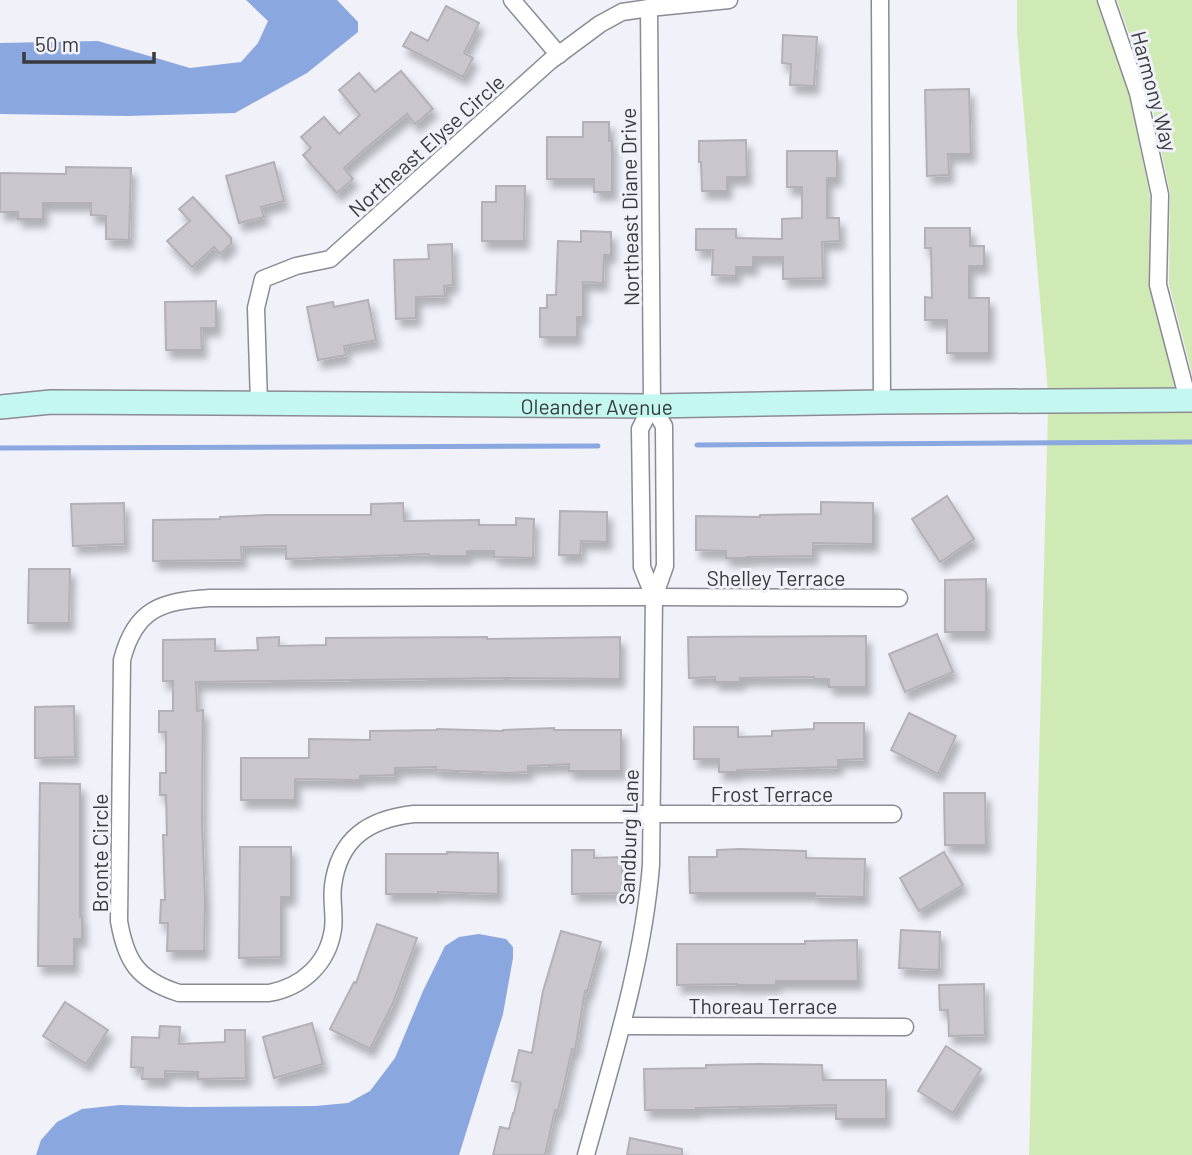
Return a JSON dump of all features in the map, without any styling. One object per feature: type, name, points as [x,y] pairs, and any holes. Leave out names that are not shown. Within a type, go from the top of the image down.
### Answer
[{"type":"street","points":[[512,0],[559,55]]},
{"type":"street","name":"Northeast Elyse Circle","points":[[259,403],[256,307],[263,279],[296,266],[330,259],[559,55],[600,24],[622,12],[729,0]]},
{"type":"street","points":[[880,0],[882,402]]},
{"type":"street","name":"Harmony Way","points":[[1106,0],[1138,93],[1160,195],[1158,285],[1190,400]]},
{"type":"street","name":"Northeast Diane Drive","points":[[649,8],[652,405]]},
{"type":"street","name":"Oleander Avenue","points":[[0,407],[51,402],[652,405],[1190,400]]},
{"type":"street","name":"Sandburg Lane","points":[[652,405],[640,429],[642,567],[654,597]]},
{"type":"street","name":"Sandburg Lane","points":[[586,1155],[622,1026],[648,907],[651,865],[654,597],[665,566],[664,426],[652,405]]},
{"type":"street","name":"Shelley Terrace","points":[[654,597],[899,598]]},
{"type":"street","name":"Bronte Circle","points":[[651,813],[414,814],[384,818],[362,830],[343,852],[332,887],[333,927],[330,944],[322,960],[299,982],[282,990],[269,993],[179,993],[165,989],[134,966],[123,941],[119,921],[122,660],[133,631],[147,615],[159,607],[181,600],[210,598],[654,597]]},
{"type":"street","name":"Frost Terrace","points":[[651,813],[893,814]]},
{"type":"street","name":"Thoreau Terrace","points":[[622,1026],[905,1027]]},
{"type":"green space","points":[[1017,0],[1096,0],[1129,95],[1150,196],[1149,287],[1176,391],[1048,392],[1017,33]]},
{"type":"green space","points":[[1117,0],[1192,0],[1192,374],[1169,284],[1170,193],[1149,91]]},
{"type":"green space","points":[[1192,409],[1192,1155],[1029,1155],[1048,410]]},
{"type":"water","points":[[246,0],[337,0],[358,22],[358,32],[307,73],[235,113],[127,116],[0,114],[0,43],[98,41],[190,68],[241,62],[258,43],[268,21]]},
{"type":"water","points":[[479,934],[506,939],[513,947],[513,958],[503,1014],[459,1155],[36,1155],[41,1140],[57,1122],[82,1109],[120,1105],[315,1106],[348,1103],[370,1091],[395,1058],[445,946],[459,937]]},
{"type":"building","points":[[446,6],[479,23],[464,53],[473,58],[463,77],[403,46],[411,32],[428,41]]},
{"type":"building","points":[[783,35],[817,37],[814,86],[790,85],[791,64],[782,63]]},
{"type":"building","points":[[401,71],[433,109],[415,124],[407,114],[365,149],[344,168],[353,179],[337,193],[303,155],[311,148],[301,137],[324,117],[339,134],[360,115],[339,90],[359,73],[375,92]]},
{"type":"building","points":[[969,89],[971,154],[948,154],[949,175],[927,176],[925,90]]},
{"type":"building","points":[[583,122],[609,122],[609,141],[612,141],[612,192],[594,192],[594,179],[547,179],[547,137],[583,137]]},
{"type":"building","points":[[746,140],[747,177],[727,177],[727,191],[702,191],[699,141]]},
{"type":"building","points":[[787,151],[837,151],[837,178],[827,178],[827,218],[839,218],[840,241],[822,242],[823,278],[783,279],[783,257],[753,257],[753,267],[736,267],[736,276],[712,275],[713,250],[696,250],[696,229],[736,229],[736,238],[782,239],[782,219],[802,218],[802,187],[787,187]]},
{"type":"building","points":[[274,162],[284,201],[261,207],[264,217],[239,223],[226,176]]},
{"type":"building","points":[[66,167],[131,168],[129,240],[106,239],[106,216],[91,215],[91,203],[43,203],[43,219],[18,219],[18,212],[0,212],[0,173],[66,174]]},
{"type":"building","points":[[496,186],[525,186],[524,241],[482,241],[482,202],[496,202]]},
{"type":"building","points":[[193,197],[231,238],[231,244],[220,254],[214,247],[192,267],[167,241],[190,221],[179,209]]},
{"type":"building","points":[[925,228],[970,228],[970,246],[984,246],[984,266],[969,266],[969,298],[989,298],[989,353],[947,353],[947,320],[925,320],[925,297],[932,298],[931,248],[925,248]]},
{"type":"building","points":[[581,231],[611,232],[611,255],[604,255],[603,283],[583,282],[583,317],[577,317],[577,337],[540,337],[540,308],[547,308],[547,295],[556,295],[558,241],[581,242]]},
{"type":"building","points":[[452,244],[453,285],[444,286],[445,296],[416,297],[416,318],[396,319],[394,260],[429,259],[428,245]]},
{"type":"building","points":[[368,300],[376,340],[344,346],[346,355],[318,360],[307,307],[333,302],[334,307]]},
{"type":"building","points":[[216,301],[216,328],[201,328],[202,350],[166,350],[165,302]]},
{"type":"building","points":[[947,496],[974,539],[940,562],[912,519]]},
{"type":"building","points":[[821,502],[873,503],[873,544],[813,543],[813,556],[726,558],[726,551],[696,550],[696,516],[821,514]]},
{"type":"building","points":[[124,503],[125,544],[73,546],[71,504]]},
{"type":"building","points":[[403,503],[404,521],[479,520],[479,525],[516,525],[516,518],[534,519],[533,558],[494,557],[494,551],[467,551],[467,556],[429,554],[286,559],[286,546],[241,547],[242,560],[153,561],[153,520],[267,515],[371,515],[371,504]]},
{"type":"building","points":[[560,511],[607,512],[607,542],[581,541],[580,555],[559,555]]},
{"type":"building","points":[[29,569],[70,569],[69,623],[28,623]]},
{"type":"building","points":[[986,579],[986,632],[945,632],[945,580]]},
{"type":"building","points":[[937,634],[953,672],[905,692],[889,654]]},
{"type":"building","points":[[866,636],[866,687],[829,687],[829,679],[814,677],[740,678],[740,682],[715,682],[715,677],[689,678],[688,637]]},
{"type":"building","points":[[279,637],[279,646],[326,645],[326,638],[620,637],[620,679],[196,682],[197,711],[203,710],[204,951],[167,951],[168,923],[160,923],[161,900],[165,900],[163,835],[167,835],[166,795],[160,795],[160,773],[166,773],[166,732],[159,732],[159,711],[173,711],[173,681],[163,681],[163,640],[215,639],[215,651],[258,650],[257,638]]},
{"type":"building","points":[[74,706],[75,757],[35,758],[35,707]]},
{"type":"building","points":[[909,713],[956,736],[938,774],[891,750]]},
{"type":"building","points":[[814,723],[864,723],[864,759],[838,760],[838,767],[719,772],[719,759],[694,759],[694,727],[738,727],[738,737],[772,736],[772,731],[814,729]]},
{"type":"building","points":[[554,728],[621,730],[621,771],[569,771],[569,764],[528,766],[528,772],[505,773],[436,770],[436,767],[395,768],[395,775],[360,776],[360,780],[295,779],[295,800],[241,800],[241,758],[309,758],[309,739],[370,740],[370,731],[503,731]]},
{"type":"building","points":[[40,783],[80,784],[82,939],[74,939],[74,966],[38,966]]},
{"type":"building","points":[[944,793],[985,793],[986,845],[945,845]]},
{"type":"building","points":[[240,847],[291,847],[291,897],[281,897],[281,957],[239,958]]},
{"type":"building","points":[[572,850],[594,850],[594,858],[622,857],[622,893],[572,894]]},
{"type":"building","points":[[717,850],[806,851],[806,858],[865,859],[864,897],[815,896],[815,893],[690,893],[689,857],[717,857]]},
{"type":"building","points":[[944,852],[963,885],[919,911],[900,878]]},
{"type":"building","points":[[498,853],[498,894],[386,894],[386,854]]},
{"type":"building","points":[[377,924],[417,938],[393,1003],[370,1049],[330,1029],[354,982],[356,983]]},
{"type":"building","points":[[901,930],[940,932],[939,970],[899,968]]},
{"type":"building","points":[[561,931],[601,942],[587,992],[585,991],[575,1050],[572,1049],[545,1155],[493,1155],[500,1127],[509,1129],[514,1113],[521,1083],[512,1081],[519,1050],[532,1053],[543,991]]},
{"type":"building","points":[[857,940],[858,981],[776,981],[776,985],[677,985],[677,944],[805,944],[805,941]]},
{"type":"building","points":[[984,984],[985,1035],[949,1036],[948,1010],[940,1010],[939,985]]},
{"type":"building","points":[[65,1002],[108,1030],[86,1064],[43,1036]]},
{"type":"building","points":[[312,1023],[323,1064],[274,1078],[263,1037]]},
{"type":"building","points":[[160,1026],[180,1027],[179,1044],[225,1042],[225,1030],[245,1030],[246,1078],[198,1079],[198,1072],[165,1071],[165,1079],[142,1079],[143,1068],[131,1067],[132,1037],[159,1038]]},
{"type":"building","points":[[946,1046],[981,1069],[953,1113],[918,1091]]},
{"type":"building","points":[[759,1064],[822,1065],[823,1080],[886,1080],[886,1119],[836,1119],[836,1105],[645,1110],[644,1069]]},
{"type":"building","points":[[630,1138],[682,1149],[682,1155],[627,1155]]},
{"type":"waterway","points":[[697,445],[1192,442]]},
{"type":"waterway","points":[[0,448],[598,446]]}]
